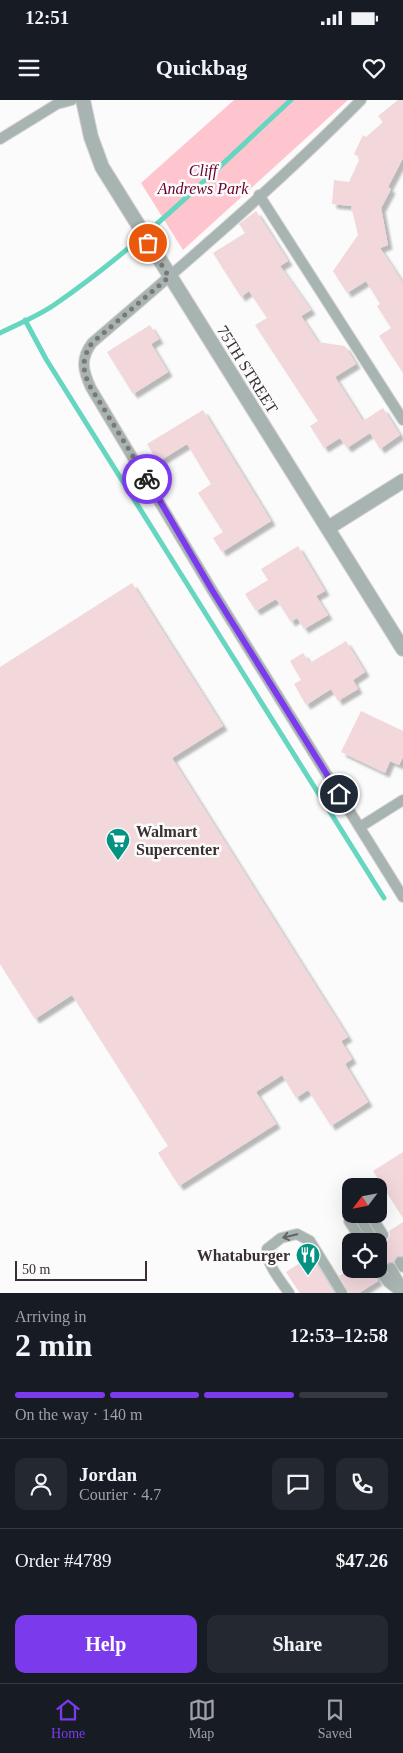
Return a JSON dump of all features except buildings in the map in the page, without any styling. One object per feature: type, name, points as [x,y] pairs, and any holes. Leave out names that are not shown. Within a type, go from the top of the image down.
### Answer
[{"type":"street","name":"75TH STREET","points":[[83,100],[91,137],[102,167],[119,197],[403,649]]},
{"type":"street","points":[[328,528],[403,480]]},
{"type":"lane","points":[[0,140],[57,104],[72,100]]},
{"type":"lane","points":[[360,100],[169,277],[92,343],[84,354],[85,376],[212,590],[403,897]]},
{"type":"lane","points":[[259,195],[403,420]]},
{"type":"lane","points":[[360,827],[403,800]]},
{"type":"lane","points":[[359,1233],[354,1218],[372,1233]]},
{"type":"lane","points":[[289,1293],[270,1263],[267,1249],[281,1238],[297,1234],[310,1241],[342,1293]]},
{"type":"lane","points":[[387,1271],[388,1282],[402,1291]]},
{"type":"green space","name":"Cliff Andrews Park","points":[[234,100],[348,100],[183,250],[141,183]]},
{"type":"waterway","points":[[0,333],[48,309],[117,258],[176,207],[291,100]]},
{"type":"waterway","points":[[25,320],[46,359],[384,898]]},
{"type":"way so far","points":[[147,479],[91,388],[85,376],[83,365],[84,354],[92,343],[169,277],[148,243]]},
{"type":"place","name":"Walmart Supercenter","points":[[118,861]]},
{"type":"place","name":"Whataburger","points":[[308,1276]]},
{"type":"route","points":[[147,479],[212,590],[339,794]]}]
